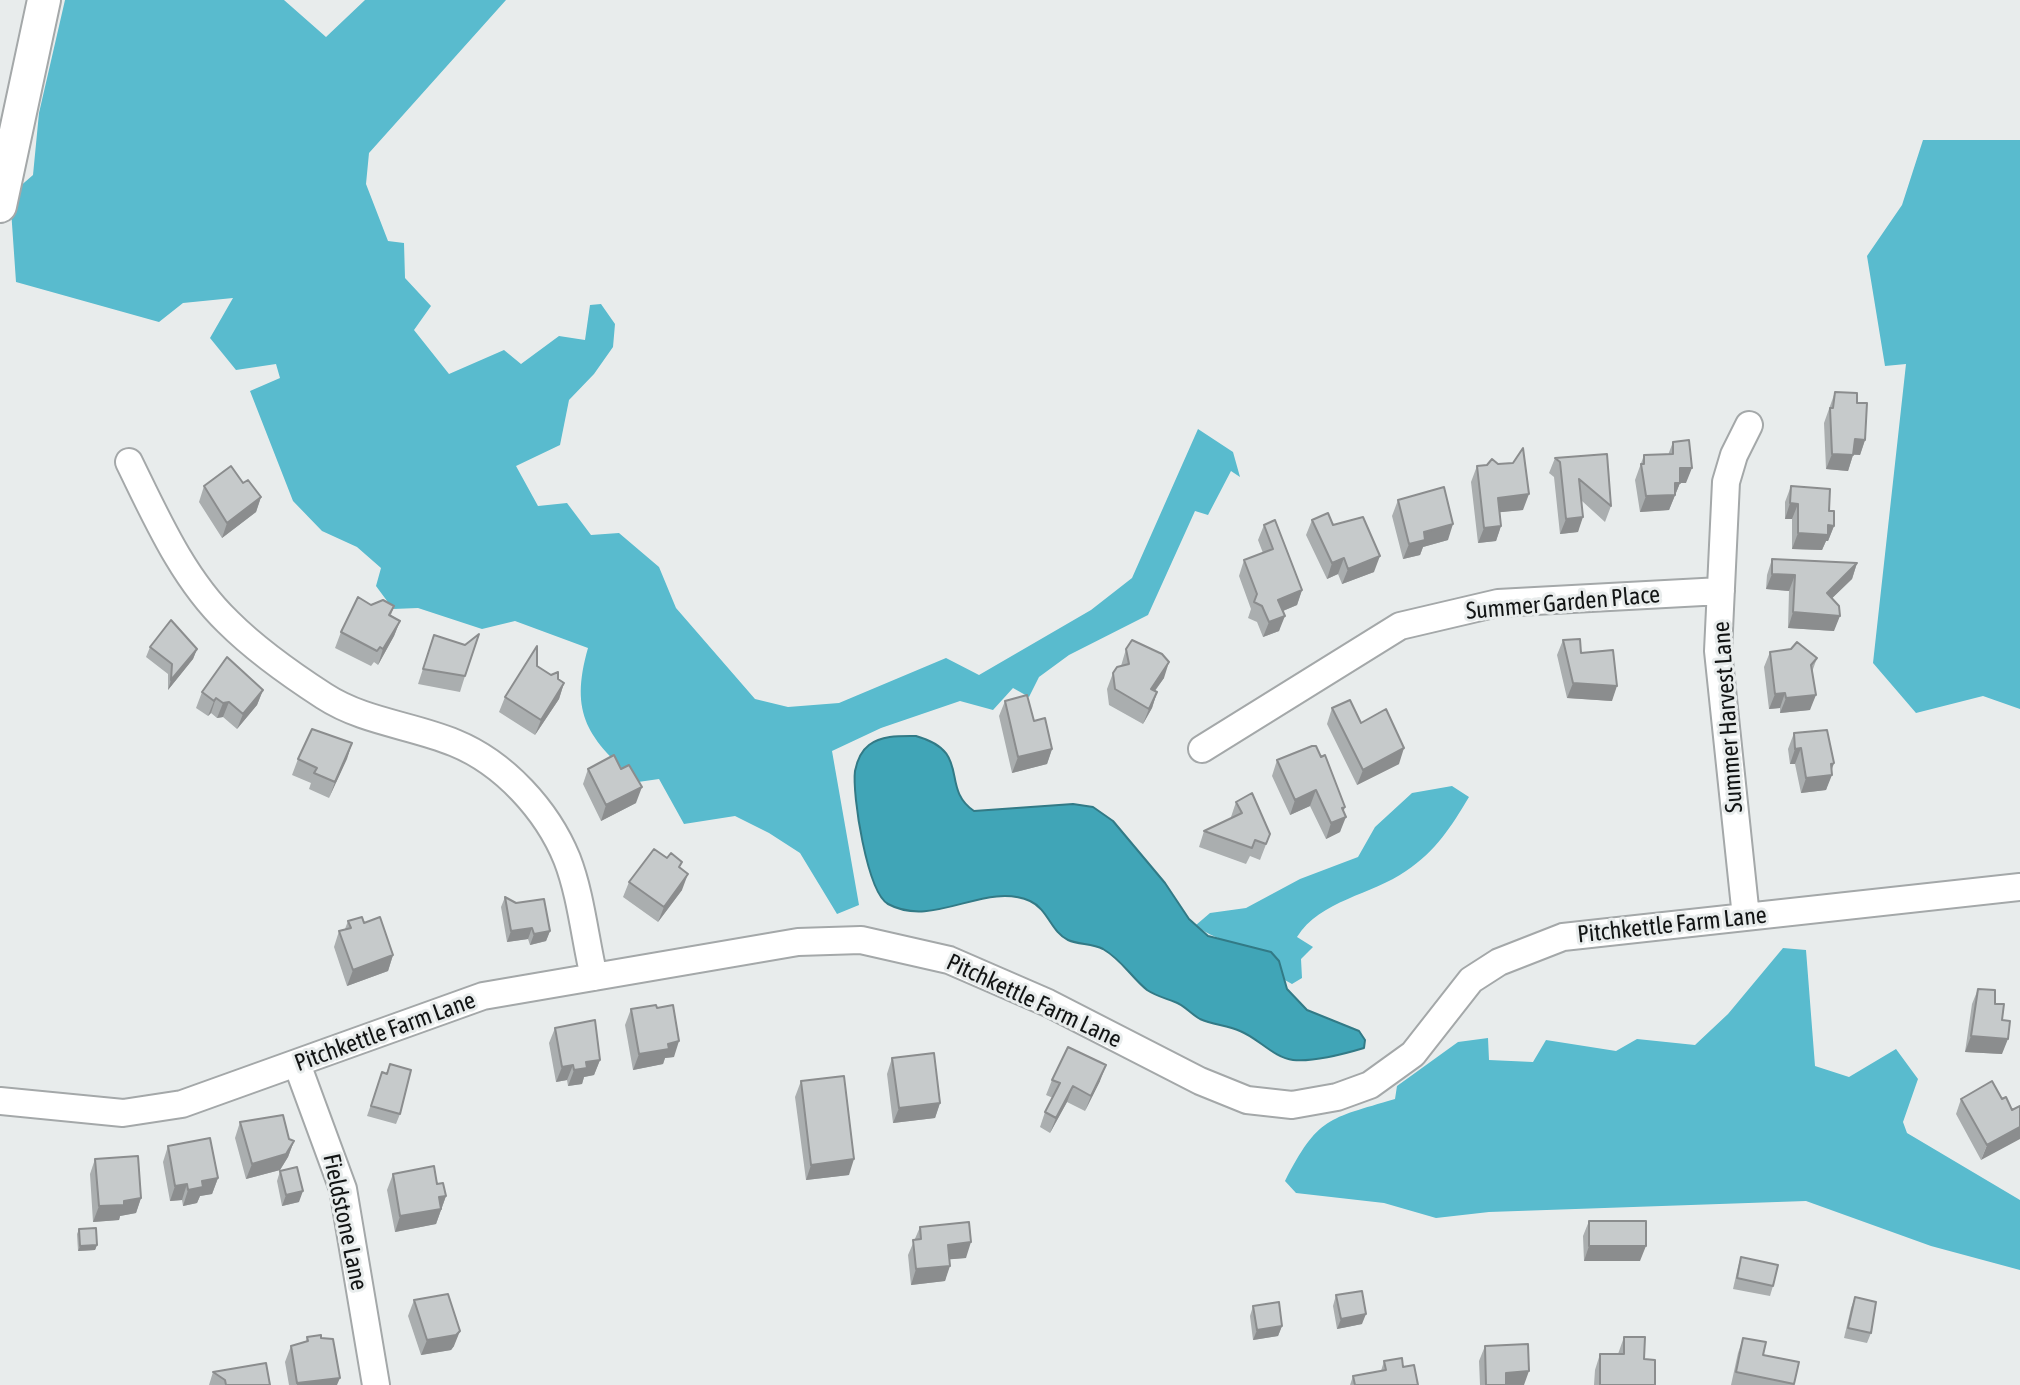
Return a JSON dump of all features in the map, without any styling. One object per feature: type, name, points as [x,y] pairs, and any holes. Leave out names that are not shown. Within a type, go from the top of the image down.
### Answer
[{"type":"main road","points":[[0,206],[44,0]]},
{"type":"street","name":"Summer Harvest Lane","points":[[1746,917],[1718,651],[1726,482],[1734,455],[1749,425]]},
{"type":"street","points":[[129,462],[193,580],[226,621],[264,654],[327,698],[373,719],[456,743],[515,782],[549,825],[567,859],[594,977]]},
{"type":"street","name":"Summer Garden Place","points":[[1202,749],[1400,626],[1498,603],[1721,591]]},
{"type":"street","name":"Pitchkettle Farm Lane","points":[[0,1101],[123,1113],[182,1104],[483,996],[798,942],[861,940],[949,960],[1048,1003],[1200,1081],[1247,1100],[1292,1105],[1337,1097],[1370,1085],[1413,1054],[1471,980],[1532,947],[1563,937],[2020,887]]},
{"type":"street","name":"Fieldstone Lane","points":[[297,1064],[343,1189],[376,1385]]},
{"type":"shaded area","points":[[65,0],[284,0],[326,37],[365,0],[506,0],[369,153],[366,184],[388,241],[404,243],[405,278],[431,306],[414,330],[449,374],[504,350],[521,364],[559,336],[585,340],[590,305],[601,304],[615,324],[613,347],[594,374],[569,400],[560,445],[516,466],[538,506],[567,503],[591,535],[619,533],[659,567],[676,608],[755,699],[788,707],[839,703],[946,658],[979,675],[1091,610],[1132,578],[1198,429],[1233,452],[1240,477],[1231,471],[1208,515],[1195,511],[1148,615],[1069,655],[1039,677],[1029,697],[1013,688],[993,710],[960,701],[881,728],[832,751],[859,905],[837,914],[800,853],[735,816],[684,824],[659,779],[638,782],[606,752],[587,724],[582,708],[583,671],[588,648],[515,621],[482,629],[418,608],[393,609],[376,586],[381,568],[357,547],[322,531],[293,501],[250,391],[280,378],[276,364],[236,370],[210,338],[233,298],[183,303],[159,322],[16,282],[10,195],[33,175],[39,113]]},
{"type":"shaded area","points":[[1923,140],[2020,140],[2020,709],[1983,696],[1916,713],[1873,663],[1906,364],[1885,366],[1867,256],[1902,205]]},
{"type":"shaded area","points":[[916,736],[944,751],[950,760],[958,791],[974,811],[1073,804],[1093,807],[1113,821],[1165,883],[1189,919],[1208,936],[1271,952],[1279,961],[1287,989],[1307,1010],[1359,1031],[1365,1040],[1364,1048],[1311,1060],[1279,1056],[1247,1034],[1200,1019],[1178,1003],[1147,990],[1103,949],[1072,942],[1062,936],[1041,909],[1030,901],[1013,896],[995,897],[923,911],[905,910],[888,904],[880,896],[862,842],[855,771],[862,753],[874,742],[892,737]]},
{"type":"shaded area","points":[[1452,786],[1469,797],[1426,855],[1392,879],[1319,914],[1297,937],[1313,947],[1301,959],[1302,978],[1292,984],[1283,979],[1274,955],[1216,937],[1196,925],[1210,913],[1246,908],[1300,879],[1358,857],[1375,827],[1412,793]]},
{"type":"shaded area","points":[[1783,948],[1806,950],[1815,1066],[1849,1077],[1896,1049],[1918,1079],[1903,1122],[1907,1133],[2020,1200],[2020,1270],[1931,1246],[1806,1201],[1489,1212],[1436,1218],[1384,1203],[1296,1193],[1285,1181],[1317,1132],[1339,1117],[1395,1099],[1397,1086],[1458,1042],[1488,1038],[1489,1060],[1533,1062],[1546,1040],[1616,1051],[1637,1039],[1695,1045],[1728,1014]]},
{"type":"building","points":[[1835,392],[1857,393],[1857,403],[1867,403],[1865,440],[1855,439],[1853,455],[1832,454],[1830,408],[1833,408]]},
{"type":"building","points":[[1689,440],[1692,468],[1680,468],[1680,483],[1675,483],[1675,495],[1646,496],[1641,464],[1644,464],[1644,455],[1673,454],[1673,442]]},
{"type":"building","points":[[1523,448],[1529,494],[1498,498],[1501,526],[1484,528],[1477,466],[1487,465],[1492,459],[1498,464],[1513,463]]},
{"type":"building","points":[[1607,454],[1611,506],[1579,479],[1583,517],[1566,519],[1560,462],[1555,458]]},
{"type":"building","points":[[231,466],[243,483],[248,480],[261,497],[227,523],[204,486]]},
{"type":"building","points":[[1791,486],[1830,489],[1829,511],[1834,511],[1834,526],[1828,525],[1828,535],[1798,533],[1798,504],[1790,503]]},
{"type":"building","points":[[1444,487],[1453,524],[1424,532],[1425,540],[1409,544],[1398,500]]},
{"type":"building","points":[[1328,513],[1333,525],[1363,517],[1380,556],[1348,569],[1344,558],[1332,563],[1312,520]]},
{"type":"building","points":[[1275,520],[1302,590],[1278,600],[1285,616],[1269,622],[1262,606],[1254,602],[1257,594],[1244,560],[1273,549],[1264,525]]},
{"type":"building","points":[[1772,559],[1857,563],[1827,593],[1839,606],[1840,616],[1793,612],[1795,575],[1772,574]]},
{"type":"building","points":[[358,597],[371,605],[383,600],[394,606],[389,615],[400,621],[383,649],[380,647],[377,651],[341,632]]},
{"type":"building","points":[[171,620],[197,649],[171,680],[172,664],[150,647]]},
{"type":"building","points":[[479,634],[465,676],[423,669],[434,635],[465,645]]},
{"type":"building","points":[[1580,639],[1581,653],[1613,650],[1617,686],[1573,683],[1563,640]]},
{"type":"building","points":[[1132,640],[1162,654],[1169,662],[1151,689],[1157,692],[1149,709],[1115,689],[1113,673],[1117,667],[1129,664],[1126,649]]},
{"type":"building","points":[[1797,642],[1817,658],[1811,665],[1816,695],[1786,698],[1785,693],[1775,694],[1770,652],[1791,649]]},
{"type":"building","points":[[537,646],[537,666],[551,675],[558,672],[558,679],[564,683],[541,720],[505,697]]},
{"type":"building","points":[[227,657],[263,690],[243,714],[229,702],[223,703],[216,698],[214,701],[202,692]]},
{"type":"building","points":[[1027,695],[1034,721],[1045,718],[1052,749],[1018,757],[1005,701]]},
{"type":"building","points":[[1350,700],[1361,723],[1386,709],[1404,748],[1363,770],[1332,708]]},
{"type":"building","points":[[312,729],[352,743],[335,782],[314,773],[317,768],[298,759]]},
{"type":"building","points":[[1827,730],[1834,763],[1831,764],[1832,775],[1806,778],[1801,748],[1795,749],[1794,733]]},
{"type":"building","points":[[1316,746],[1321,757],[1325,755],[1345,807],[1342,808],[1346,817],[1331,823],[1316,790],[1295,800],[1277,760]]},
{"type":"building","points":[[614,755],[621,769],[629,765],[642,787],[606,805],[588,769]]},
{"type":"building","points":[[1252,793],[1270,834],[1266,844],[1255,840],[1252,848],[1204,831],[1242,813],[1236,802]]},
{"type":"building","points":[[654,849],[667,858],[671,853],[682,862],[679,867],[688,874],[664,907],[629,882]]},
{"type":"building","points":[[505,897],[516,903],[544,899],[550,931],[534,934],[532,928],[511,931]]},
{"type":"building","points":[[362,917],[364,923],[380,917],[393,955],[353,970],[339,931],[351,928],[348,921]]},
{"type":"building","points":[[1978,989],[1995,990],[1995,1004],[2004,1004],[2002,1020],[2010,1021],[2008,1039],[1971,1036]]},
{"type":"building","points":[[656,1005],[657,1008],[673,1005],[679,1041],[668,1044],[669,1049],[639,1054],[631,1009]]},
{"type":"building","points":[[595,1020],[600,1060],[586,1062],[587,1068],[574,1070],[573,1065],[562,1067],[555,1028]]},
{"type":"building","points":[[1068,1047],[1106,1065],[1091,1096],[1073,1086],[1056,1118],[1045,1112],[1060,1083],[1052,1080]]},
{"type":"building","points":[[934,1053],[940,1103],[899,1108],[892,1058]]},
{"type":"building","points":[[390,1064],[411,1070],[400,1114],[371,1106],[382,1072],[387,1074]]},
{"type":"building","points":[[844,1076],[854,1159],[811,1165],[801,1081]]},
{"type":"building","points":[[1992,1081],[2002,1099],[2006,1097],[2012,1110],[2020,1106],[2020,1127],[1987,1145],[1961,1099]]},
{"type":"building","points":[[283,1115],[289,1139],[294,1141],[286,1154],[252,1164],[240,1122]]},
{"type":"building","points":[[210,1138],[218,1178],[202,1181],[203,1187],[188,1190],[187,1184],[175,1186],[168,1146]]},
{"type":"building","points":[[138,1156],[141,1198],[124,1201],[124,1205],[99,1206],[95,1159]]},
{"type":"building","points":[[434,1166],[437,1184],[443,1183],[446,1196],[439,1197],[441,1209],[400,1216],[393,1174]]},
{"type":"building","points":[[297,1167],[303,1191],[286,1195],[280,1171]]},
{"type":"building","points":[[1589,1221],[1646,1221],[1646,1246],[1589,1246]]},
{"type":"building","points":[[969,1222],[971,1242],[948,1245],[950,1266],[916,1269],[913,1240],[921,1239],[920,1227]]},
{"type":"building","points":[[96,1228],[97,1245],[80,1246],[79,1229]]},
{"type":"building","points":[[1741,1257],[1778,1265],[1773,1286],[1737,1278]]},
{"type":"building","points":[[1362,1291],[1366,1314],[1341,1319],[1336,1295]]},
{"type":"building","points":[[448,1294],[460,1331],[456,1335],[427,1340],[414,1300]]},
{"type":"building","points":[[1855,1297],[1876,1302],[1871,1333],[1848,1328]]},
{"type":"building","points":[[1279,1302],[1282,1326],[1257,1330],[1253,1306]]},
{"type":"building","points":[[321,1335],[321,1338],[333,1339],[340,1378],[297,1383],[291,1346],[308,1341],[307,1337]]},
{"type":"building","points":[[1624,1337],[1645,1337],[1644,1359],[1655,1360],[1655,1385],[1600,1385],[1600,1354],[1624,1354]]},
{"type":"building","points":[[1743,1338],[1766,1342],[1763,1355],[1799,1362],[1794,1384],[1736,1372]]},
{"type":"building","points":[[1528,1344],[1529,1371],[1506,1373],[1506,1385],[1486,1385],[1485,1346]]},
{"type":"building","points":[[1402,1358],[1403,1367],[1414,1365],[1418,1385],[1355,1385],[1353,1376],[1386,1370],[1384,1361]]},
{"type":"building","points":[[266,1363],[270,1385],[226,1385],[225,1380],[213,1372]]}]
